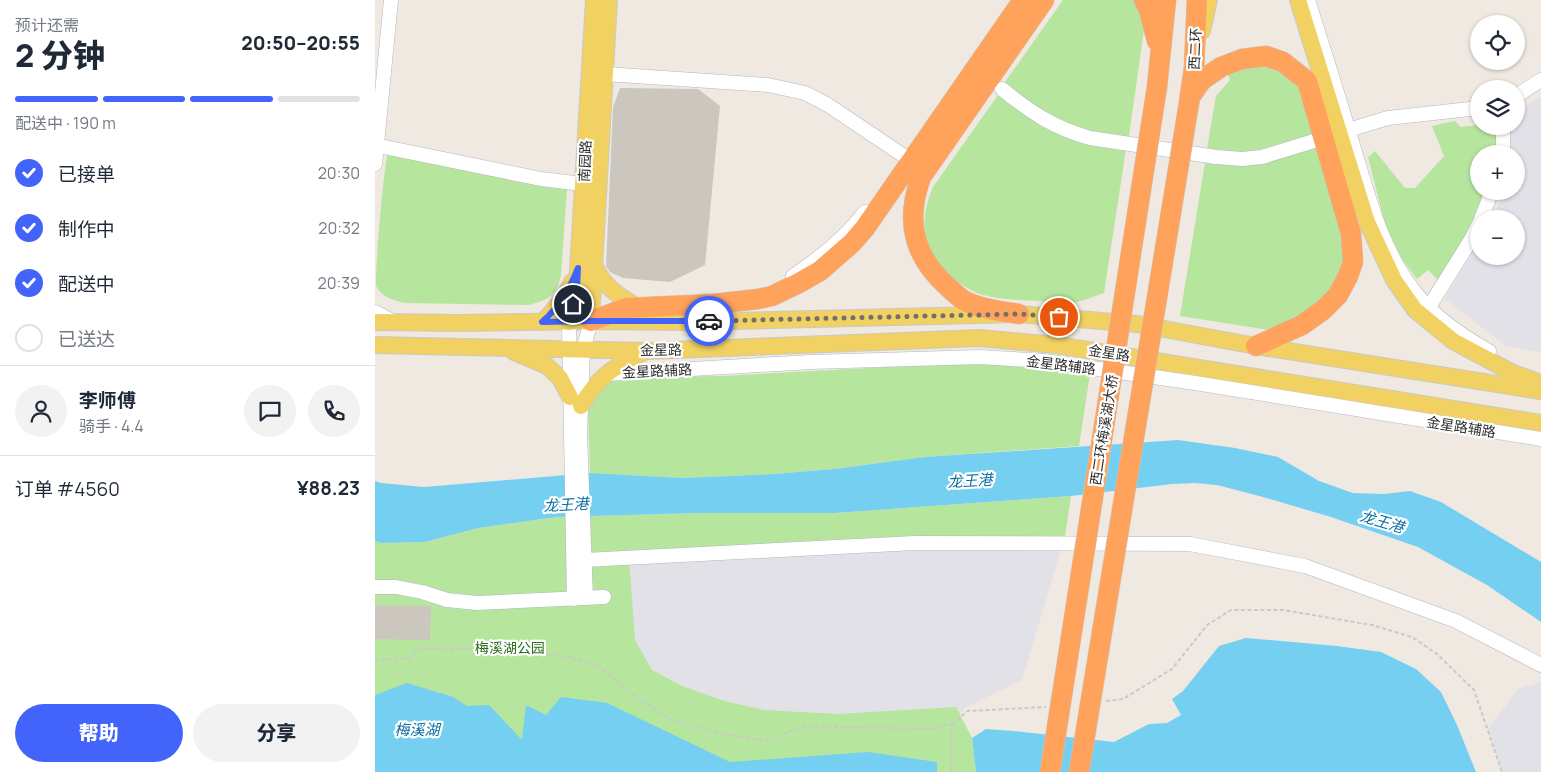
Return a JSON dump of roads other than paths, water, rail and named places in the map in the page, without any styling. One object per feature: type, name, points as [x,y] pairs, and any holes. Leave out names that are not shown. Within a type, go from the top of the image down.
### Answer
[{"type":"highway","points":[[591,321],[626,308],[735,302],[772,296],[820,270],[852,243],[865,228],[1023,0]]},
{"type":"highway","points":[[1019,314],[980,308],[965,301],[937,278],[915,239],[913,206],[921,177],[1044,0]]},
{"type":"highway","points":[[1144,0],[1149,10],[1160,52]]},
{"type":"highway","points":[[1160,52],[1166,0]]},
{"type":"highway","name":"西二环","points":[[1190,97],[1194,68],[1197,0]]},
{"type":"highway","name":"西二环梅溪湖大桥","points":[[1050,772],[1157,87],[1160,52]]},
{"type":"highway","points":[[1079,772],[1190,97],[1203,80],[1221,67],[1242,59],[1266,56],[1283,62],[1307,80],[1351,234],[1353,262],[1348,276],[1337,295],[1323,310],[1302,325],[1256,346]]},
{"type":"main road","name":"南园路","points":[[569,322],[577,287],[594,0]]},
{"type":"main road","name":"南园路","points":[[591,321],[609,0]]},
{"type":"main road","points":[[1194,68],[1209,0]]},
{"type":"main road","points":[[1298,0],[1367,222],[1394,280],[1415,310],[1453,341],[1513,373],[1541,383]]},
{"type":"main road","points":[[595,267],[599,276],[615,294],[637,308]]},
{"type":"main road","points":[[542,322],[555,311],[568,293],[578,268]]},
{"type":"main road","name":"金星路","points":[[375,322],[687,322],[1019,314],[1137,324],[1256,346],[1541,390]]},
{"type":"main road","name":"金星路","points":[[375,345],[647,351],[989,339],[1075,348],[1541,423]]},
{"type":"main road","points":[[505,348],[547,366],[560,378],[576,402],[606,374],[627,360],[647,351]]},
{"type":"street","points":[[375,121],[385,0]]},
{"type":"street","points":[[375,164],[381,40],[391,0]]},
{"type":"street","points":[[735,302],[774,288],[811,264],[856,224],[972,65],[1011,0]]},
{"type":"street","points":[[1308,0],[1376,222],[1392,258],[1415,292],[1436,314],[1470,341],[1541,383]]},
{"type":"street","points":[[605,74],[768,85],[805,93],[828,105],[904,156]]},
{"type":"street","points":[[1525,90],[1541,80]]},
{"type":"street","points":[[1002,89],[1025,108],[1050,123],[1070,132],[1098,139],[1216,157],[1242,159],[1262,157],[1314,141]]},
{"type":"street","points":[[1347,130],[1388,118],[1470,109]]},
{"type":"street","points":[[376,145],[541,179],[583,184]]},
{"type":"street","points":[[1429,307],[1470,241]]},
{"type":"street","points":[[375,312],[395,322]]},
{"type":"street","points":[[576,350],[591,321]]},
{"type":"street","points":[[569,322],[576,350],[575,435],[580,598]]},
{"type":"street","name":"金星路辅路","points":[[606,374],[811,362],[989,357],[1044,361],[1195,383],[1541,439]]},
{"type":"street","points":[[579,560],[915,543],[1189,544],[1305,566],[1456,621],[1541,665]]},
{"type":"street","points":[[375,587],[397,587],[447,600],[477,604],[604,597]]},
{"type":"water","name":"龙王港","points":[[1178,440],[1235,448],[1278,457],[1319,481],[1353,493],[1384,494],[1410,491],[1441,502],[1541,562],[1541,622],[1487,585],[1418,547],[1331,517],[1263,497],[1217,485],[1195,483],[1071,496],[835,513],[696,513],[557,517],[478,528],[425,542],[381,543],[375,541],[375,481],[424,487],[590,473],[683,478],[774,474],[834,469],[925,457]]},
{"type":"water","points":[[1246,638],[1381,652],[1416,669],[1441,692],[1476,772],[976,772],[972,738],[986,729],[1114,742],[1149,724],[1167,723],[1181,715],[1172,699],[1183,691],[1219,646]]},
{"type":"water","name":"梅溪湖","points":[[407,683],[453,697],[467,706],[489,705],[522,740],[526,705],[546,715],[561,697],[607,703],[730,762],[868,752],[937,762],[937,772],[375,772],[375,695]]},
{"type":"park label","name":"梅溪湖公园","points":[[510,648]]}]
